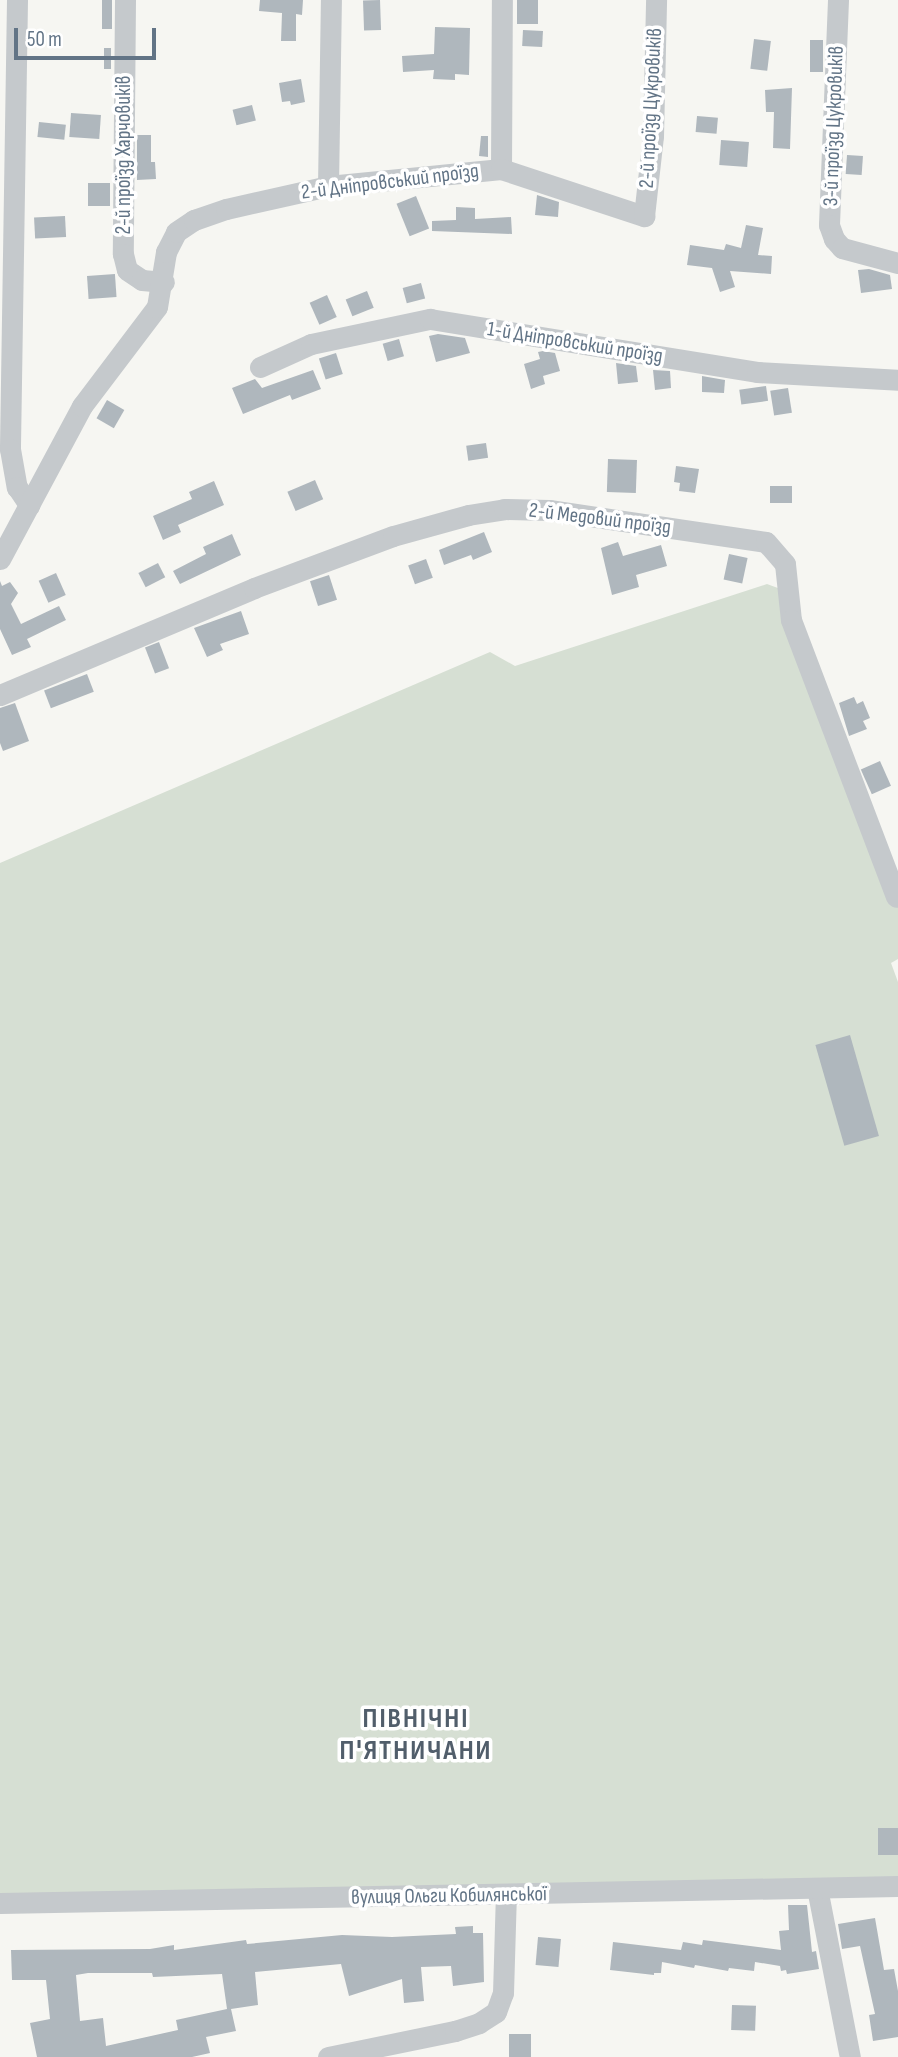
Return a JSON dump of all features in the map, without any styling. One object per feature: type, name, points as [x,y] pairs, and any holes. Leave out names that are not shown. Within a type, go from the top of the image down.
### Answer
[{"type":"street","points":[[17,0],[10,449],[18,486],[29,505]]},
{"type":"street","name":"2-й проїзд Харчовиків","points":[[125,0],[123,254],[127,270],[142,280],[164,282]]},
{"type":"street","points":[[328,186],[331,0]]},
{"type":"street","points":[[501,169],[502,0]]},
{"type":"street","name":"2-й проїзд Цукровиків","points":[[644,216],[653,136],[656,0]]},
{"type":"street","name":"3-й проїзд Цукровиків","points":[[838,0],[829,225],[834,239],[842,248],[898,264]]},
{"type":"street","name":"2-й Дніпровський проїзд","points":[[0,559],[82,407],[157,307],[164,282],[166,252],[176,232],[194,220],[226,209],[328,186],[501,169],[644,216]]},
{"type":"street","name":"1-й Дніпровський проїзд","points":[[260,367],[311,344],[430,319],[758,372],[898,380]]},
{"type":"street","name":"2-й Медовий проїзд","points":[[0,695],[254,588],[393,536],[468,515],[504,509],[549,510],[754,539],[774,547],[785,564],[791,620],[896,897]]},
{"type":"street","name":"вулиця Ольги Кобилянської","points":[[0,1903],[898,1886]]},
{"type":"street","points":[[817,1888],[850,2057]]},
{"type":"street","points":[[328,2057],[455,2031],[496,2012],[503,1993],[506,1894]]},
{"type":"shaded area","points":[[767,584],[786,591],[898,902],[898,959],[891,963],[898,982],[898,1886],[0,1903],[0,863],[490,652],[515,666]]},
{"type":"building","points":[[102,0],[112,0],[112,29],[102,29]]},
{"type":"building","points":[[260,0],[303,0],[302,15],[296,14],[296,41],[281,41],[282,13],[259,11]]},
{"type":"building","points":[[380,0],[381,30],[364,31],[363,1]]},
{"type":"building","points":[[517,0],[538,0],[538,24],[517,24]]},
{"type":"building","points":[[435,27],[470,28],[469,75],[455,74],[455,80],[433,79],[434,70],[403,72],[402,56],[434,54]]},
{"type":"building","points":[[523,30],[543,31],[542,47],[522,46]]},
{"type":"building","points":[[754,39],[771,41],[767,71],[750,69]]},
{"type":"building","points":[[810,40],[823,40],[823,72],[810,72]]},
{"type":"building","points":[[104,48],[111,48],[111,69],[104,69]]},
{"type":"building","points":[[301,79],[305,102],[291,105],[290,101],[282,102],[279,83]]},
{"type":"building","points":[[792,88],[790,149],[773,148],[774,112],[766,112],[765,90]]},
{"type":"building","points":[[252,105],[256,121],[236,125],[233,110]]},
{"type":"building","points":[[71,113],[101,115],[99,139],[69,137]]},
{"type":"building","points":[[697,116],[718,118],[717,134],[696,132]]},
{"type":"building","points":[[39,122],[66,125],[64,140],[37,137]]},
{"type":"building","points":[[137,135],[151,135],[151,162],[155,162],[156,179],[137,180]]},
{"type":"building","points":[[481,136],[488,136],[488,157],[479,156]]},
{"type":"building","points":[[721,140],[749,142],[747,167],[719,165]]},
{"type":"building","points":[[847,155],[863,156],[862,175],[846,174]]},
{"type":"building","points":[[88,183],[110,183],[110,206],[88,206]]},
{"type":"building","points":[[537,195],[559,202],[558,217],[535,215]]},
{"type":"building","points":[[416,196],[429,228],[410,236],[397,204]]},
{"type":"building","points":[[456,207],[475,208],[475,219],[511,217],[512,234],[432,231],[432,221],[456,220]]},
{"type":"building","points":[[65,216],[66,237],[35,239],[34,218]]},
{"type":"building","points":[[746,225],[763,228],[758,255],[772,256],[771,274],[730,271],[735,287],[720,292],[712,268],[687,265],[690,245],[724,250],[726,244],[741,248]]},
{"type":"building","points":[[869,269],[890,275],[892,289],[861,293],[858,270]]},
{"type":"building","points":[[115,274],[117,297],[89,299],[87,276]]},
{"type":"building","points":[[421,283],[425,298],[407,303],[403,288]]},
{"type":"building","points":[[367,291],[374,308],[352,316],[346,300]]},
{"type":"building","points":[[327,295],[337,317],[319,325],[310,303]]},
{"type":"building","points":[[438,334],[465,338],[470,353],[436,362],[429,336]]},
{"type":"building","points":[[399,339],[404,356],[388,361],[383,344]]},
{"type":"building","points":[[538,352],[555,353],[560,371],[543,376],[545,384],[531,389],[524,364],[540,359]]},
{"type":"building","points":[[336,353],[343,374],[326,379],[319,359]]},
{"type":"building","points":[[616,363],[636,366],[638,382],[618,384]]},
{"type":"building","points":[[313,370],[321,389],[292,400],[290,395],[243,414],[232,388],[255,379],[262,388]]},
{"type":"building","points":[[653,370],[670,371],[671,388],[655,390]]},
{"type":"building","points":[[702,376],[725,380],[724,393],[702,392]]},
{"type":"building","points":[[766,386],[768,401],[741,405],[739,390]]},
{"type":"building","points":[[788,388],[792,413],[774,416],[770,391]]},
{"type":"building","points":[[107,400],[124,410],[114,428],[97,418]]},
{"type":"building","points":[[486,443],[488,458],[468,461],[466,446]]},
{"type":"building","points":[[608,459],[637,460],[636,493],[607,492]]},
{"type":"building","points":[[676,466],[699,469],[695,493],[679,491],[680,483],[674,482]]},
{"type":"building","points":[[315,480],[323,499],[296,511],[287,492]]},
{"type":"building","points":[[214,481],[224,505],[178,525],[181,532],[163,540],[153,516],[192,499],[189,492]]},
{"type":"building","points":[[770,486],[792,486],[792,503],[770,503]]},
{"type":"building","points":[[484,532],[492,552],[473,560],[471,555],[444,565],[439,550]]},
{"type":"building","points":[[232,534],[241,555],[180,584],[173,571],[206,554],[203,547]]},
{"type":"building","points":[[618,542],[623,556],[661,545],[667,566],[636,575],[639,587],[612,595],[601,548]]},
{"type":"building","points":[[729,554],[748,558],[742,583],[724,579]]},
{"type":"building","points":[[426,559],[433,578],[415,584],[408,565]]},
{"type":"building","points":[[158,563],[165,577],[146,587],[138,573]]},
{"type":"building","points":[[56,573],[66,595],[48,603],[39,581]]},
{"type":"building","points":[[329,575],[337,600],[318,606],[310,581]]},
{"type":"building","points":[[0,581],[2,586],[10,582],[18,593],[11,604],[21,624],[59,606],[66,620],[27,639],[31,647],[12,655],[0,629]]},
{"type":"building","points":[[241,611],[249,634],[220,644],[223,650],[207,657],[194,628]]},
{"type":"building","points":[[159,642],[169,668],[155,674],[145,647]]},
{"type":"building","points":[[87,674],[94,692],[51,708],[44,690]]},
{"type":"building","points":[[854,697],[857,704],[863,701],[870,718],[863,721],[867,729],[849,736],[839,703]]},
{"type":"building","points":[[15,703],[29,741],[3,751],[0,743],[0,708]]},
{"type":"building","points":[[880,761],[891,786],[872,794],[861,770]]},
{"type":"building","points":[[850,1035],[879,1136],[844,1146],[815,1045]]},
{"type":"building","points":[[878,1828],[898,1828],[898,1855],[878,1855]]},
{"type":"building","points":[[788,1905],[807,1905],[812,1952],[816,1951],[819,1969],[787,1974],[786,1970],[781,1971],[780,1966],[755,1962],[754,1971],[729,1968],[728,1971],[662,1962],[661,1973],[654,1975],[610,1970],[613,1942],[681,1950],[683,1942],[702,1945],[703,1940],[781,1950],[779,1931],[789,1930]]},
{"type":"building","points":[[875,1918],[884,1970],[894,1969],[898,1991],[898,2037],[873,2041],[869,2015],[875,2014],[860,1946],[842,1949],[838,1924]]},
{"type":"building","points":[[473,1926],[473,1933],[483,1933],[484,1982],[453,1986],[451,1966],[421,1967],[424,2001],[404,2003],[402,1979],[349,1996],[341,1964],[255,1972],[258,2005],[231,2009],[236,2031],[206,2037],[210,2053],[192,2057],[37,2057],[30,2023],[50,2019],[46,1980],[12,1980],[11,1950],[150,1949],[174,1945],[174,1950],[246,1940],[247,1944],[342,1935],[392,1937],[456,1934],[455,1927]],"holes":[[[152,1973],[153,1977],[222,1974],[227,2009],[176,2020],[178,2030],[106,2046],[103,2018],[80,2021],[76,1975]]]},
{"type":"building","points":[[538,1937],[561,1939],[558,1967],[536,1965]]},
{"type":"building","points":[[732,2005],[756,2006],[755,2031],[731,2030]]},
{"type":"building","points":[[509,2034],[531,2034],[531,2057],[509,2057]]},
{"type":"district","name":"ПІВНІЧНІ П'ЯТНИЧАНИ","points":[[416,1735]]}]
